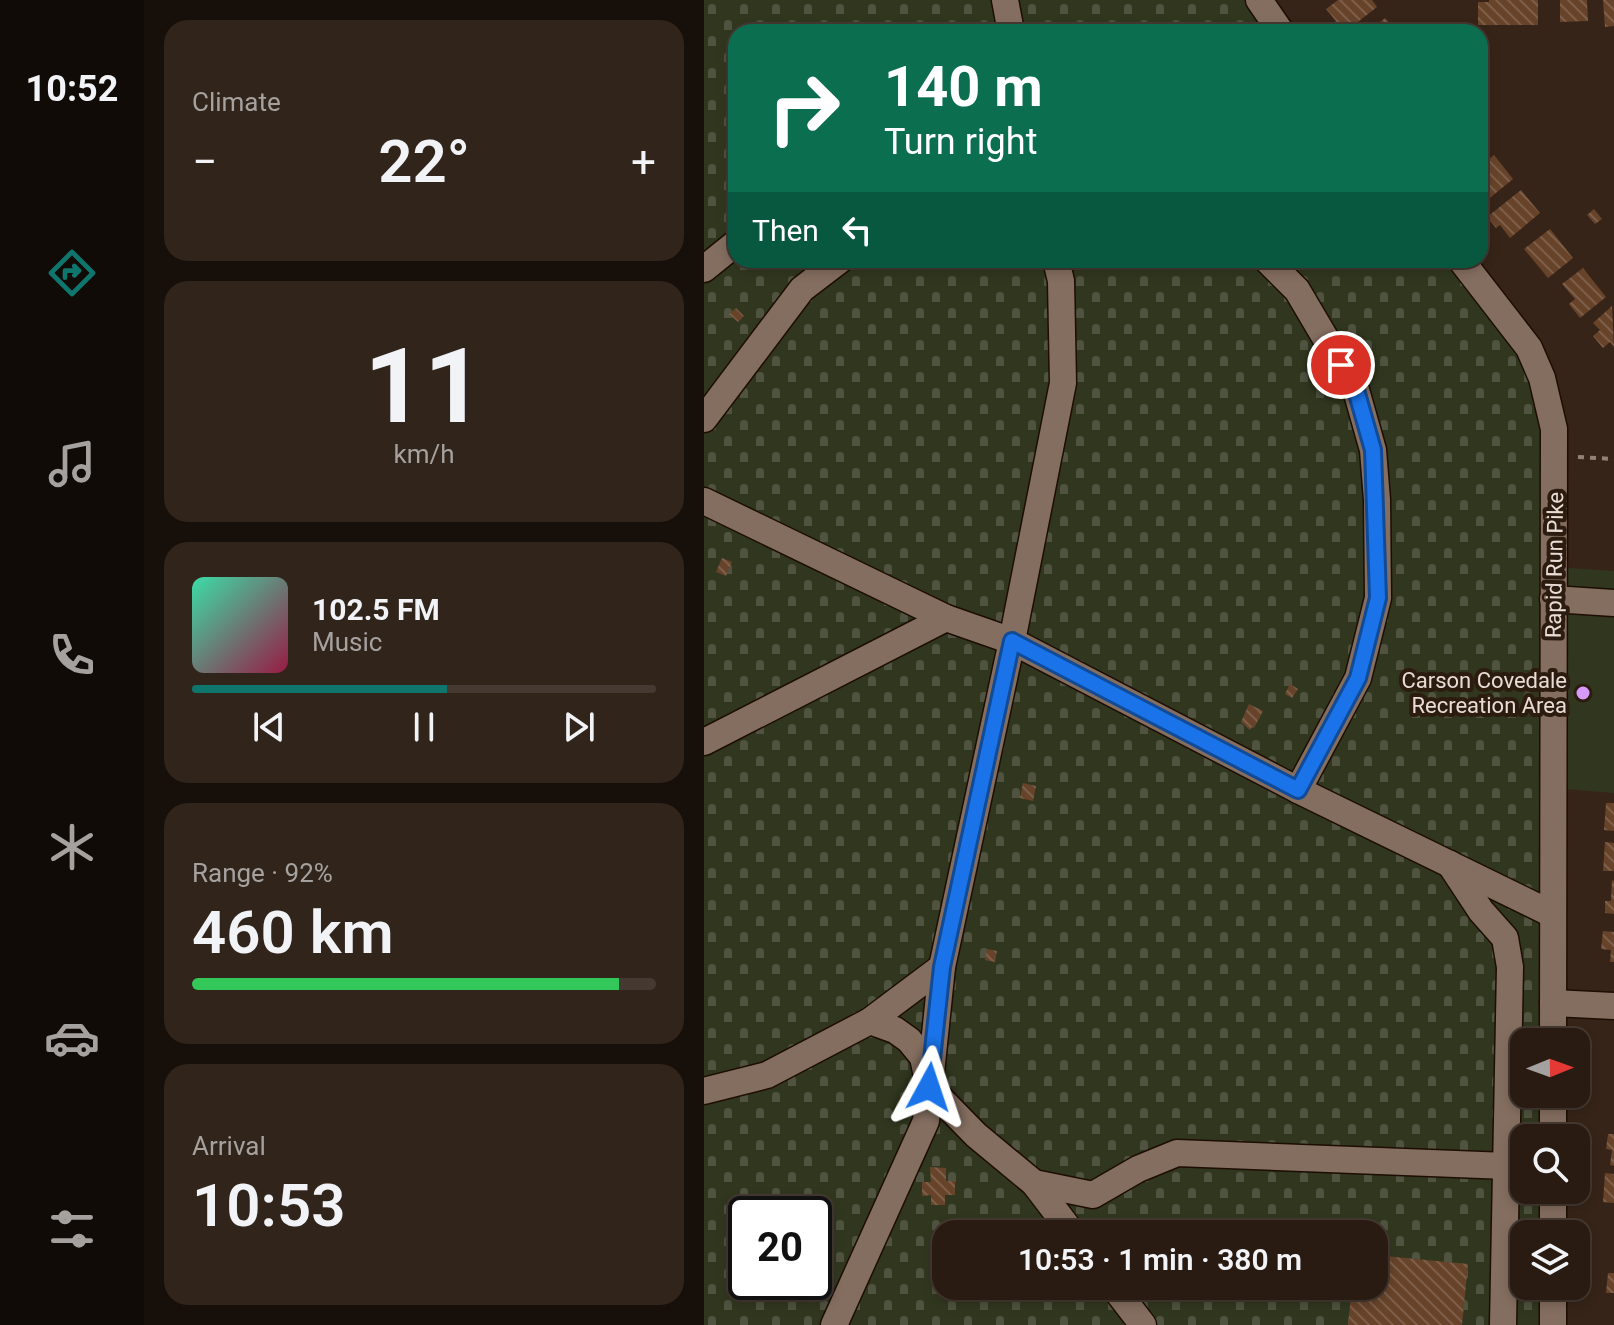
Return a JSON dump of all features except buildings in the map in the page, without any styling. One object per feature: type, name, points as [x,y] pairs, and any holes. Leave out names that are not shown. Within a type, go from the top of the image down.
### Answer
[{"type":"street","points":[[1259,0],[1276,24]]},
{"type":"street","points":[[704,269],[728,250]]},
{"type":"street","points":[[704,419],[802,289],[830,268]]},
{"type":"street","points":[[834,1325],[926,1121],[942,967],[1012,641],[1063,383],[1061,281],[1058,268]]},
{"type":"street","points":[[1275,268],[1297,290],[1356,390],[1373,450],[1377,500],[1378,598],[1358,678],[1298,790]]},
{"type":"street","name":"Rapid Run Pike","points":[[1467,268],[1529,348],[1542,378],[1554,429],[1553,1028]]},
{"type":"street","points":[[704,501],[946,618],[1012,641],[1298,790],[1552,914]]},
{"type":"street","points":[[1553,599],[1614,603]]},
{"type":"street","points":[[704,742],[946,618]]},
{"type":"street","points":[[1450,864],[1481,911],[1505,938],[1510,967],[1503,1325]]},
{"type":"street","points":[[704,1091],[767,1075],[870,1021],[942,967]]},
{"type":"street","points":[[1553,1003],[1614,1006]]},
{"type":"street","points":[[870,1021],[895,1030],[909,1040],[923,1057],[929,1087],[976,1135],[1034,1183],[1062,1220]]},
{"type":"street","points":[[1034,1183],[1093,1195],[1138,1169],[1177,1153],[1507,1166]]},
{"type":"street","points":[[1124,1300],[1143,1325]]},
{"type":"street","points":[[1553,1300],[1553,1325]]},
{"type":"path","points":[[1556,456],[1614,459]]},
{"type":"green space","points":[[704,0],[1259,0],[1276,24],[728,24],[728,268],[1466,268],[1542,378],[1553,1028],[1510,1028],[1510,1108],[1553,1108],[1553,1124],[1510,1124],[1510,1204],[1553,1204],[1553,1220],[1510,1220],[1510,1300],[1553,1300],[1553,1325],[704,1325]]},
{"type":"green space","name":"Carson Covedale Recreation Area","points":[[1554,567],[1614,571],[1614,793],[1553,788]]},
{"type":"place","name":"Carson Covedale Recreation Area","points":[[1583,693]]},
{"type":"route","points":[[929,1087],[942,967],[1012,641],[1298,790],[1358,678],[1378,598],[1373,450],[1356,390],[1341,365]]}]
